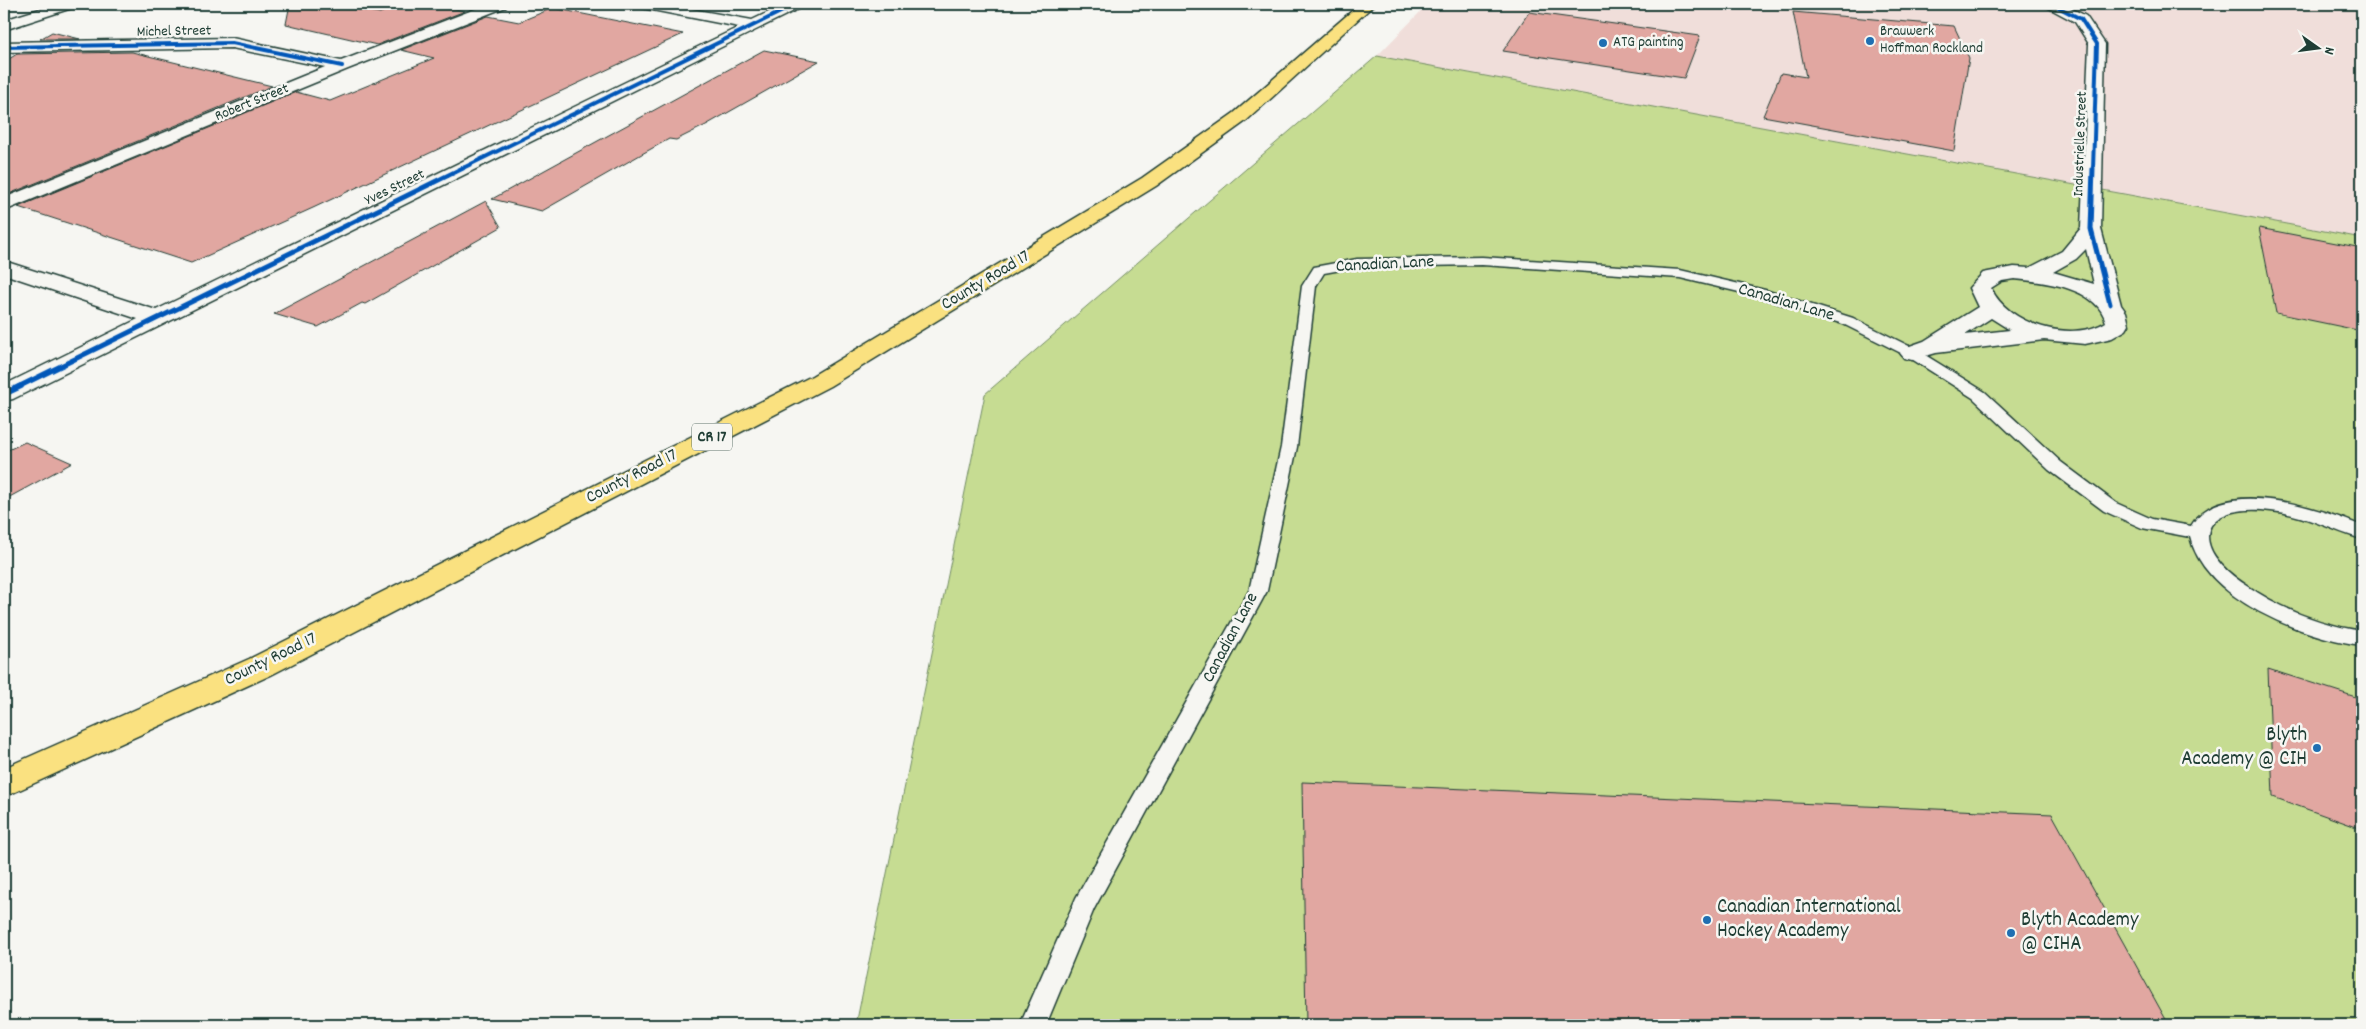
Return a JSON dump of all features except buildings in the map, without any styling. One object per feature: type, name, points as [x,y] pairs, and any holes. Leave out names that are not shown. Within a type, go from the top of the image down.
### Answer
[{"type":"main road","name":"County Road 17","points":[[4,783],[260,666],[821,381],[1149,182],[1240,117],[1368,4]]},
{"type":"street","points":[[4,25],[70,4]]},
{"type":"street","name":"Robert Street","points":[[4,205],[342,66],[501,4]]},
{"type":"street","points":[[642,4],[753,25]]},
{"type":"street","name":"Yves Street","points":[[4,394],[160,319],[797,4]]},
{"type":"street","name":"Industrielle Street","points":[[1990,309],[2014,322],[2050,334],[2074,337],[2095,337],[2110,332],[2118,325],[2117,315],[2110,304],[2091,229],[2097,44],[2081,19],[2052,4]]},
{"type":"street","name":"Michel Street","points":[[4,47],[232,43],[342,66]]},
{"type":"street","points":[[2035,273],[2069,255],[2091,229]]},
{"type":"street","points":[[4,266],[160,319]]},
{"type":"street","points":[[1922,350],[1990,309],[1981,298],[1980,288],[1984,280],[1997,275],[2035,273],[2078,285],[2097,294],[2110,304]]},
{"type":"street","name":"Industrielle Street","points":[[1922,350],[1996,338],[2050,334]]},
{"type":"lane","name":"Canadian Lane","points":[[1034,1025],[1084,905],[1258,591],[1288,446],[1309,286],[1318,270],[1357,263],[1482,261],[1680,274],[1760,293],[1848,321],[1922,350],[1980,395],[2055,466],[2110,507],[2148,524],[2198,533]]},
{"type":"lane","points":[[2362,534],[2331,520],[2292,509],[2255,504],[2225,507],[2205,517],[2198,533],[2203,552],[2218,573],[2245,594],[2279,614],[2318,629],[2362,638]]},
{"type":"shaded area","points":[[1428,4],[2362,4],[2362,238],[1377,56]]},
{"type":"green space","points":[[1377,56],[2362,238],[2362,1025],[856,1025],[985,394]]},
{"type":"cycle path","points":[[4,394],[797,4]]},
{"type":"cycle path","points":[[2052,4],[2081,19],[2097,44],[2091,229],[2110,304]]},
{"type":"cycle path","points":[[4,47],[232,43],[342,66]]},
{"type":"place","name":"Brauwerk Hoffman Rockland","points":[[1870,41]]},
{"type":"place","name":"ATG painting","points":[[1603,43]]},
{"type":"place","name":"Blyth Academy @ CIH","points":[[2317,748]]},
{"type":"place","name":"Canadian International Hockey Academy","points":[[1707,920]]},
{"type":"place","name":"Blyth Academy @ CIHA","points":[[2011,933]]}]
